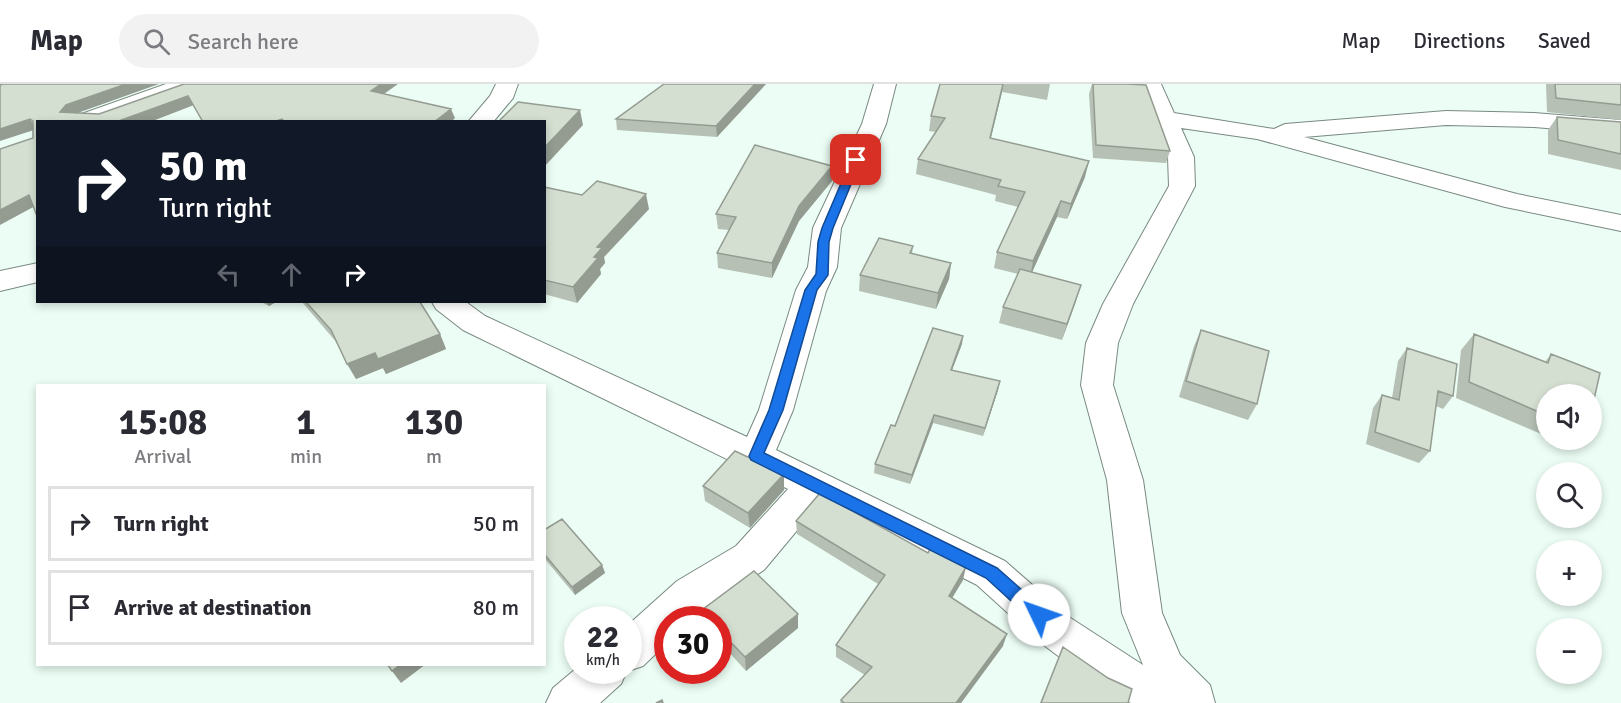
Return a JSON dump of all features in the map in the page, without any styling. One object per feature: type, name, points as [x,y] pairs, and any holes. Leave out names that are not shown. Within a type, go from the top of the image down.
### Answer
[{"type":"street","points":[[87,120],[188,84]]},
{"type":"street","points":[[482,120],[501,98],[507,84]]},
{"type":"street","points":[[756,456],[776,410],[811,290],[822,275],[827,228],[874,124],[885,84]]},
{"type":"street","points":[[1150,84],[1181,157],[1182,186],[1118,304],[1102,343],[1097,385],[1125,480],[1142,613],[1165,669],[1196,701]]},
{"type":"street","points":[[1259,132],[1362,122],[1445,118],[1577,122],[1621,127]]},
{"type":"street","points":[[1165,119],[1259,132],[1514,201],[1621,224]]},
{"type":"street","points":[[0,281],[36,272]]},
{"type":"street","points":[[448,303],[484,328],[688,427],[756,456],[991,573],[1056,630],[1117,675],[1145,688],[1196,701]]},
{"type":"street","points":[[642,639],[686,598],[750,558],[813,486]]},
{"type":"street","points":[[567,703],[589,684]]},
{"type":"building","points":[[126,84],[66,105],[60,112],[99,114],[184,84],[381,84],[371,91],[451,109],[437,120],[202,120],[188,96],[122,120],[36,120],[36,214],[29,195],[0,210],[0,149],[33,138],[33,121],[30,119],[0,129],[0,85]]},
{"type":"building","points":[[664,84],[755,84],[716,126],[616,119]]},
{"type":"building","points":[[940,84],[1003,84],[990,138],[1089,161],[1071,204],[1061,201],[1033,261],[997,252],[1025,192],[998,186],[1001,180],[918,159],[945,118],[931,116]]},
{"type":"building","points":[[1093,84],[1146,85],[1170,151],[1096,145]]},
{"type":"building","points":[[1555,84],[1621,84],[1621,105],[1556,98]]},
{"type":"building","points":[[518,102],[580,110],[546,146],[546,120],[500,120]]},
{"type":"building","points":[[1557,117],[1621,122],[1621,154],[1558,140]]},
{"type":"building","points":[[755,145],[832,166],[799,206],[772,263],[717,253],[736,217],[716,214]]},
{"type":"building","points":[[597,181],[646,194],[597,247],[602,248],[594,257],[598,258],[573,287],[546,280],[546,187],[582,195]]},
{"type":"building","points":[[879,238],[913,246],[910,253],[951,263],[938,293],[860,275]]},
{"type":"building","points":[[1020,269],[1081,285],[1067,324],[1003,307]]},
{"type":"building","points":[[307,303],[421,303],[440,334],[378,359],[375,353],[347,364],[331,330]]},
{"type":"building","points":[[933,328],[963,336],[951,370],[1000,381],[985,428],[934,415],[912,475],[875,464],[891,425],[895,426]]},
{"type":"building","points":[[1201,330],[1269,351],[1257,404],[1186,381]]},
{"type":"building","points":[[1474,334],[1548,363],[1551,354],[1600,373],[1597,384],[1536,384],[1536,411],[1469,382]]},
{"type":"building","points":[[1407,348],[1457,364],[1453,396],[1438,391],[1430,451],[1375,432],[1382,395],[1399,400]]},
{"type":"building","points":[[735,451],[784,474],[748,513],[703,486]]},
{"type":"building","points":[[820,493],[928,553],[930,549],[966,567],[949,596],[1007,634],[956,703],[844,703],[841,700],[872,667],[836,645],[885,575],[796,521]]},
{"type":"building","points":[[562,519],[602,565],[572,587],[546,556],[546,529]]},
{"type":"building","points":[[754,571],[798,614],[745,657],[732,644],[732,606],[707,606]]},
{"type":"building","points":[[1063,647],[1108,678],[1132,689],[1128,703],[1041,703]]},
{"type":"building","points":[[388,666],[398,666],[392,671]]},
{"type":"route","points":[[856,160],[827,228],[822,275],[811,290],[776,410],[756,456],[991,573],[1039,615]]}]
